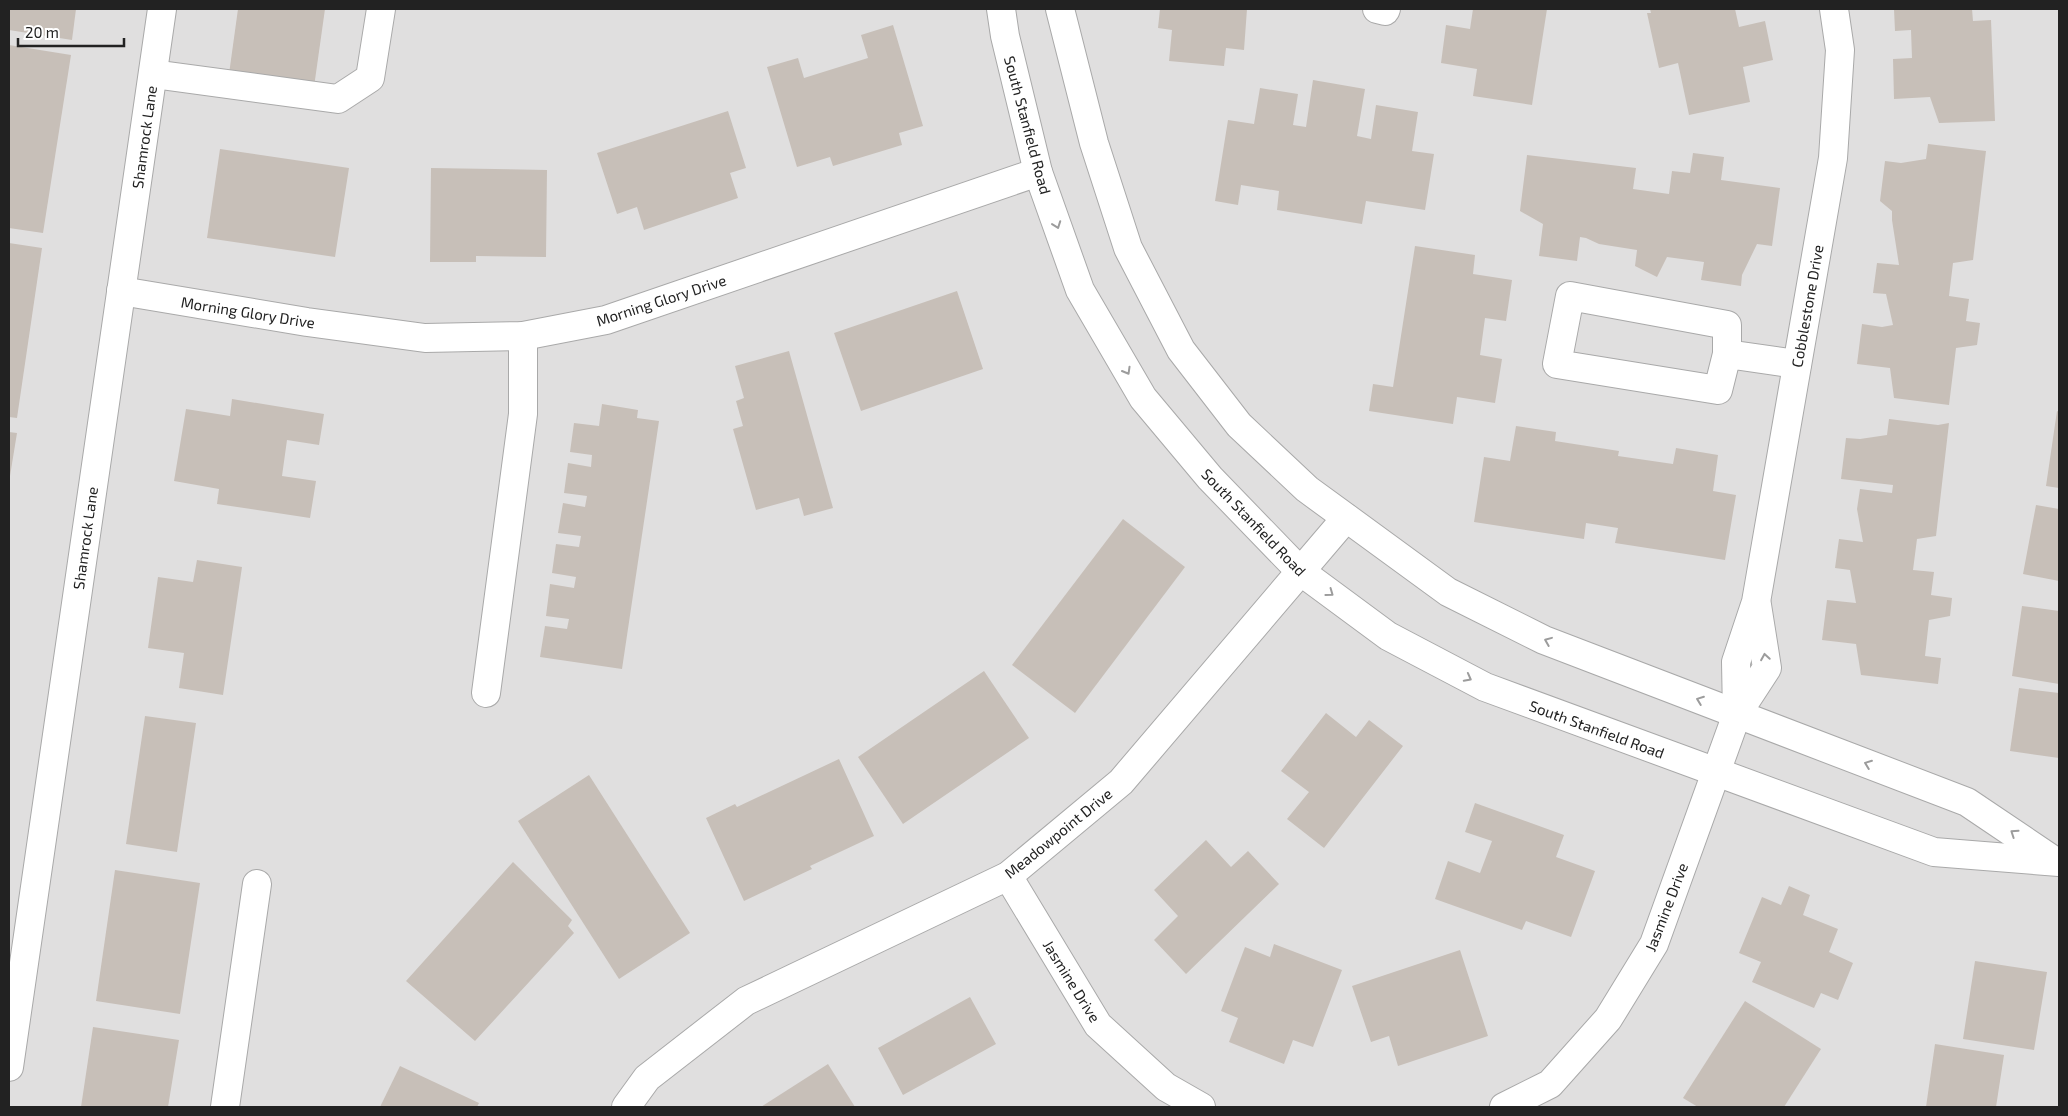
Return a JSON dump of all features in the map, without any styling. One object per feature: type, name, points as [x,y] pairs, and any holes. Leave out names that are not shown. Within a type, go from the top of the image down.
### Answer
[{"type":"street","name":"Shamrock Lane","points":[[9,1067],[162,9]]},
{"type":"street","points":[[153,74],[338,100],[370,78],[381,9]]},
{"type":"street","name":"South Stanfield Road","points":[[1001,9],[1004,36],[1038,172],[1080,290],[1143,398],[1210,478],[1300,571],[1388,636],[1486,687],[1934,852],[2057,862]]},
{"type":"street","name":"South Stanfield Road","points":[[1060,9],[1094,144],[1128,248],[1180,350],[1239,425],[1306,489],[1448,592],[1544,640],[1968,802],[2057,862]]},
{"type":"street","points":[[1377,9],[1386,11],[1386,9]]},
{"type":"street","name":"Cobblestone Drive","points":[[1737,714],[1736,662],[1756,602],[1833,158],[1840,50],[1834,9]]},
{"type":"street","name":"Morning Glory Drive","points":[[121,291],[307,322],[425,338],[523,336],[606,320],[1038,172]]},
{"type":"street","points":[[1570,296],[1727,325],[1727,354],[1718,390],[1557,364],[1570,296]]},
{"type":"street","points":[[486,693],[523,414],[523,336]]},
{"type":"street","points":[[1727,354],[1797,364]]},
{"type":"street","name":"Meadowpoint Drive","points":[[626,1107],[646,1078],[746,1001],[1008,876],[1121,782],[1346,518]]},
{"type":"street","name":"Jasmine Drive","points":[[1504,1107],[1550,1084],[1608,1020],[1654,944],[1737,714]]},
{"type":"street","name":"Jasmine Drive","points":[[1008,876],[1098,1025],[1166,1087],[1201,1107]]},
{"type":"street","points":[[225,1107],[257,884]]},
{"type":"shaded area","points":[[9,9],[2059,9],[2059,1107],[9,1107]]},
{"type":"building","points":[[9,9],[76,9],[72,40],[9,30]]},
{"type":"building","points":[[238,9],[325,9],[314,87],[229,74]]},
{"type":"building","points":[[1160,9],[1247,9],[1244,50],[1226,48],[1224,66],[1169,61],[1172,30],[1158,28]]},
{"type":"building","points":[[1473,9],[1547,9],[1532,105],[1473,96],[1477,69],[1441,63],[1446,25],[1470,29]]},
{"type":"building","points":[[1650,9],[1735,9],[1739,27],[1765,21],[1773,60],[1743,67],[1750,102],[1689,115],[1678,63],[1659,68],[1647,13],[1651,13]]},
{"type":"building","points":[[1894,9],[1972,9],[1973,21],[1991,20],[1995,121],[1939,123],[1930,97],[1894,99],[1893,59],[1912,58],[1911,30],[1895,31]]},
{"type":"building","points":[[893,25],[923,126],[899,133],[902,145],[833,166],[830,157],[797,167],[767,67],[798,58],[804,78],[868,58],[861,35]]},
{"type":"building","points":[[9,45],[71,55],[43,233],[9,228]]},
{"type":"building","points":[[1313,80],[1365,89],[1357,136],[1371,139],[1376,105],[1418,112],[1412,151],[1434,154],[1425,210],[1366,201],[1362,224],[1277,210],[1279,191],[1241,185],[1238,205],[1215,201],[1228,120],[1254,124],[1260,88],[1298,94],[1293,125],[1306,127]]},
{"type":"building","points":[[728,111],[746,168],[730,173],[738,198],[644,230],[637,207],[617,214],[597,153]]},
{"type":"building","points":[[1928,144],[1986,151],[1973,260],[1953,263],[1949,296],[1969,299],[1966,321],[1980,323],[1977,345],[1956,348],[1949,405],[1894,398],[1890,368],[1857,364],[1862,324],[1882,327],[1893,325],[1886,294],[1873,293],[1877,263],[1899,265],[1892,211],[1880,201],[1885,161],[1901,163],[1926,159]]},
{"type":"building","points":[[220,149],[349,168],[335,257],[207,238]]},
{"type":"building","points":[[1693,153],[1724,157],[1721,180],[1780,188],[1772,246],[1757,244],[1742,275],[1741,286],[1701,280],[1704,262],[1667,257],[1657,277],[1635,266],[1637,250],[1599,244],[1580,237],[1577,261],[1539,256],[1543,224],[1520,211],[1527,155],[1636,168],[1633,189],[1669,194],[1672,171],[1690,173]]},
{"type":"building","points":[[431,168],[547,170],[546,257],[476,256],[476,262],[430,262]]},
{"type":"building","points":[[9,243],[42,248],[17,418],[9,417]]},
{"type":"building","points":[[1415,246],[1475,255],[1473,274],[1512,280],[1506,321],[1485,318],[1480,355],[1502,359],[1495,403],[1457,397],[1453,424],[1369,411],[1373,384],[1393,387]]},
{"type":"building","points":[[957,291],[983,369],[861,411],[834,333]]},
{"type":"building","points":[[789,351],[833,508],[804,516],[799,498],[756,510],[733,429],[743,426],[736,401],[744,398],[735,366]]},
{"type":"building","points":[[232,399],[324,414],[319,445],[287,440],[282,476],[316,481],[310,518],[217,504],[219,489],[174,481],[186,409],[230,416]]},
{"type":"building","points":[[602,404],[638,410],[637,418],[659,421],[622,669],[540,657],[545,626],[567,629],[569,619],[546,616],[550,584],[574,588],[576,577],[552,573],[556,544],[579,547],[581,536],[558,533],[563,503],[585,507],[587,496],[564,493],[568,463],[591,467],[592,455],[570,452],[574,423],[599,426]]},
{"type":"building","points":[[2057,411],[2059,412],[2059,488],[2046,486]]},
{"type":"building","points":[[1889,419],[1938,425],[1949,423],[1936,536],[1917,539],[1913,570],[1934,572],[1931,595],[1952,598],[1950,616],[1929,620],[1925,656],[1941,658],[1938,684],[1861,675],[1856,644],[1822,640],[1827,600],[1856,603],[1850,570],[1835,568],[1839,539],[1863,542],[1857,509],[1860,489],[1892,493],[1893,485],[1841,479],[1846,438],[1860,439],[1887,435]]},
{"type":"building","points":[[1516,426],[1556,432],[1555,441],[1619,451],[1618,456],[1673,464],[1676,448],[1718,455],[1713,491],[1736,495],[1725,560],[1615,543],[1618,528],[1586,523],[1584,539],[1474,522],[1484,457],[1510,461]]},
{"type":"building","points":[[9,432],[17,433],[10,476],[9,476]]},
{"type":"building","points":[[2036,505],[2059,509],[2059,581],[2023,574]]},
{"type":"building","points":[[1123,519],[1185,567],[1075,713],[1012,665]]},
{"type":"building","points":[[197,560],[242,567],[223,695],[179,688],[184,653],[148,648],[158,577],[193,582]]},
{"type":"building","points":[[2022,606],[2059,611],[2059,684],[2012,676]]},
{"type":"building","points":[[984,671],[1029,738],[903,824],[858,757]]},
{"type":"building","points":[[2019,688],[2059,693],[2059,758],[2010,751]]},
{"type":"building","points":[[1326,713],[1356,737],[1369,720],[1403,746],[1324,848],[1287,819],[1309,792],[1281,771]]},
{"type":"building","points":[[145,716],[196,723],[177,852],[126,844]]},
{"type":"building","points":[[839,759],[874,836],[810,866],[812,869],[744,901],[706,818],[735,804],[737,807]]},
{"type":"building","points":[[589,775],[690,933],[619,979],[518,821]]},
{"type":"building","points":[[1475,803],[1564,835],[1556,857],[1595,871],[1571,937],[1526,921],[1522,930],[1435,899],[1448,861],[1480,873],[1492,841],[1465,832]]},
{"type":"building","points":[[1206,840],[1231,867],[1248,851],[1279,884],[1186,974],[1154,940],[1178,916],[1154,890]]},
{"type":"building","points":[[513,862],[572,920],[568,926],[574,933],[475,1041],[406,981]]},
{"type":"building","points":[[115,870],[200,883],[180,1014],[96,1001]]},
{"type":"building","points":[[1789,886],[1810,895],[1803,915],[1838,929],[1829,952],[1853,963],[1838,1000],[1821,993],[1814,1008],[1752,982],[1761,962],[1739,953],[1762,897],[1781,905]]},
{"type":"building","points":[[1274,944],[1342,970],[1313,1047],[1293,1040],[1284,1064],[1229,1042],[1238,1018],[1221,1011],[1245,947],[1270,957]]},
{"type":"building","points":[[1460,950],[1488,1036],[1398,1066],[1389,1036],[1371,1042],[1352,986]]},
{"type":"building","points":[[1975,961],[2047,972],[2034,1050],[1963,1039]]},
{"type":"building","points":[[970,997],[996,1044],[903,1095],[878,1048]]},
{"type":"building","points":[[1745,1001],[1821,1049],[1784,1107],[1698,1107],[1683,1098]]},
{"type":"building","points":[[93,1027],[179,1040],[168,1107],[81,1107]]},
{"type":"building","points":[[1935,1044],[2004,1055],[1996,1107],[1926,1107]]},
{"type":"building","points":[[828,1064],[855,1107],[761,1107]]},
{"type":"building","points":[[400,1066],[479,1103],[477,1107],[380,1107]]}]
